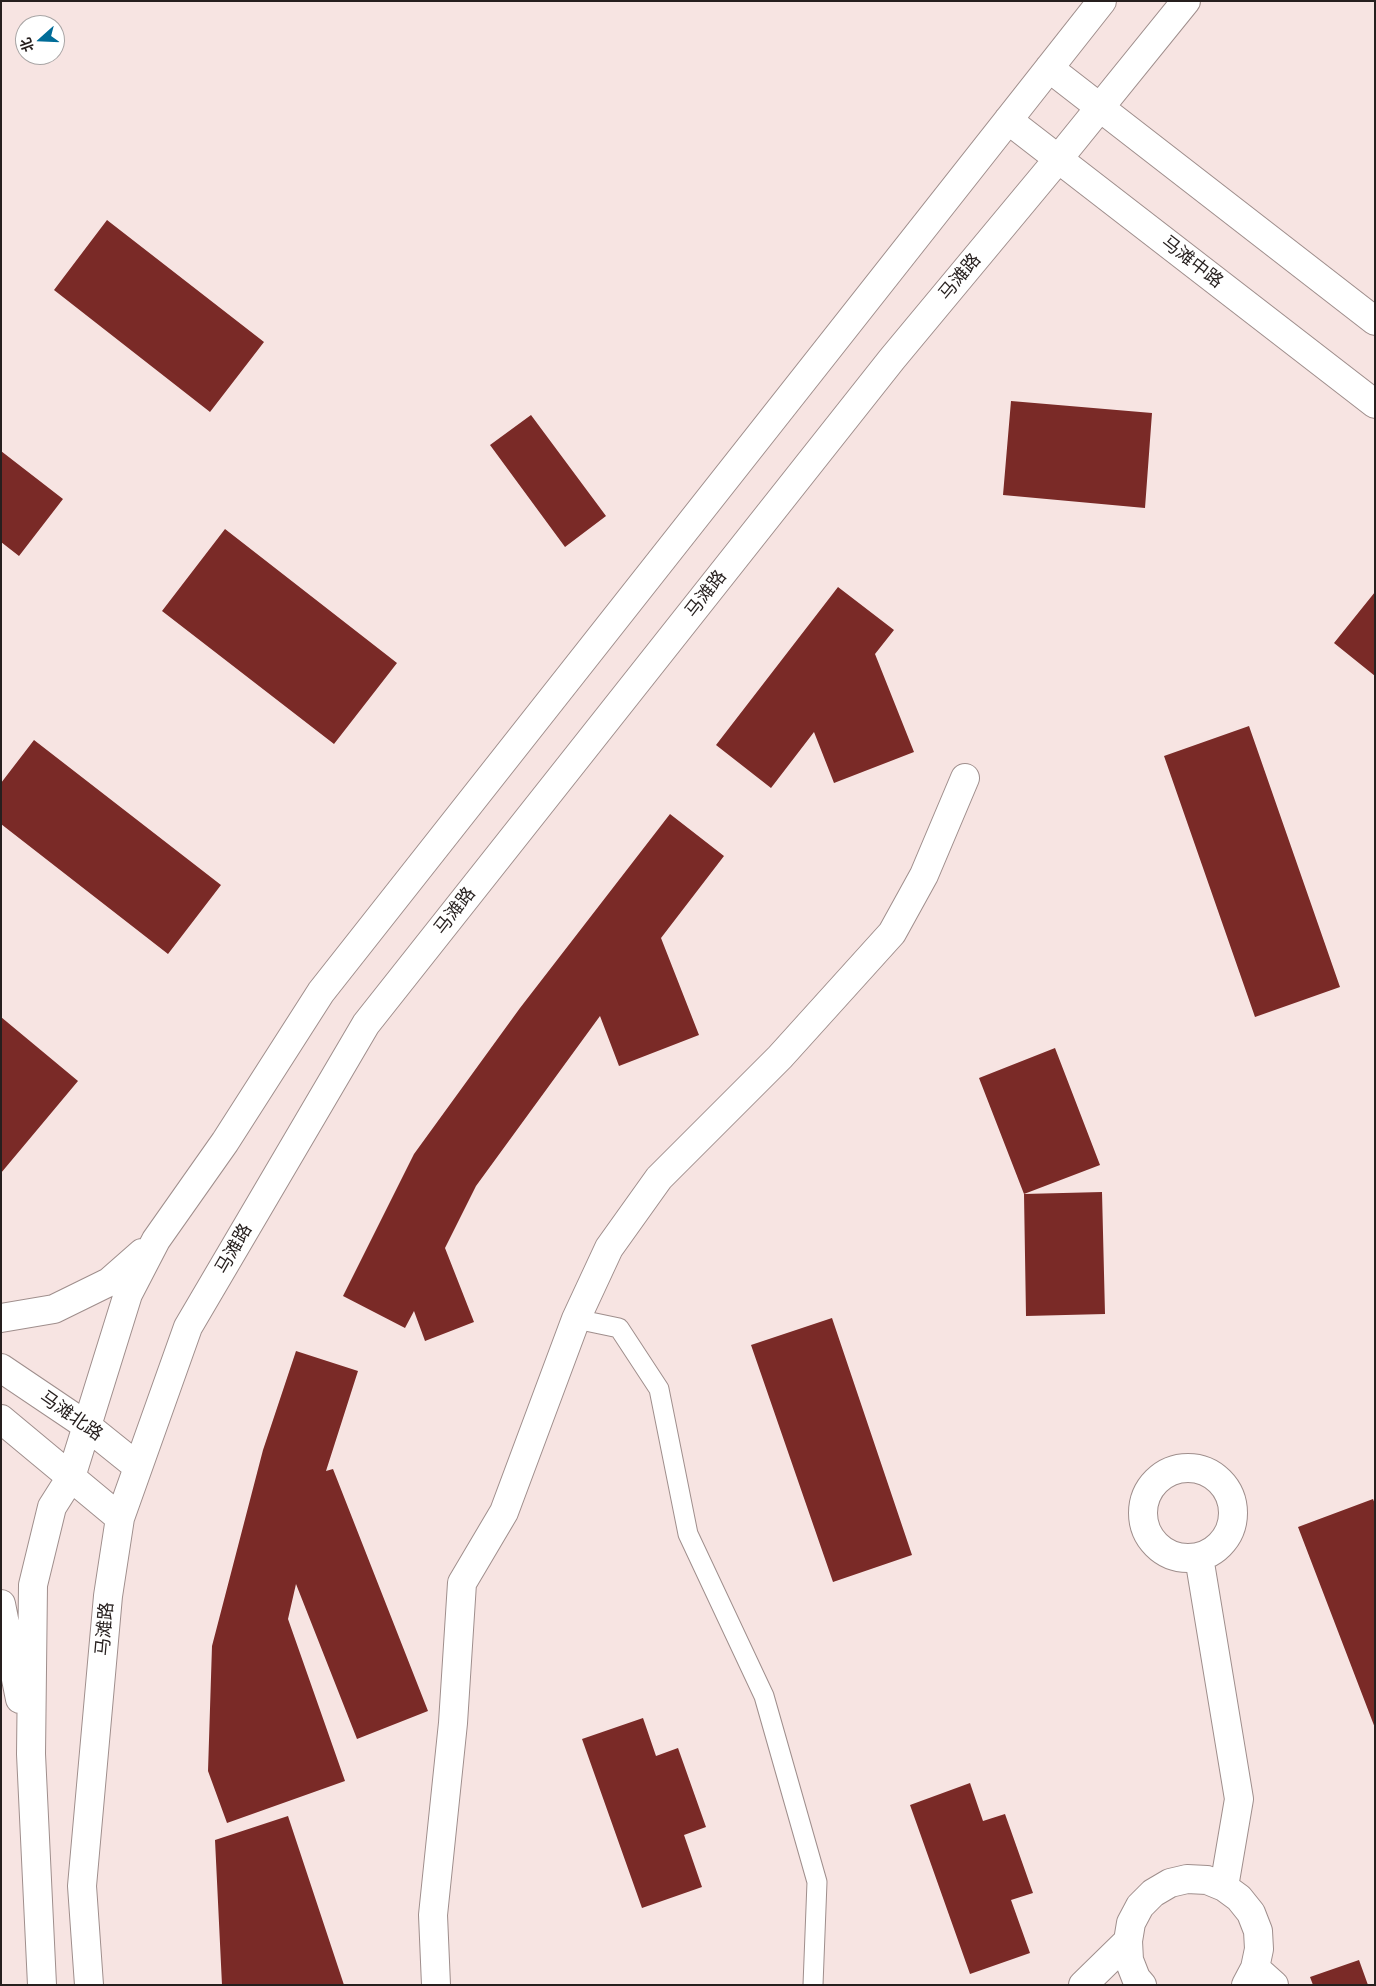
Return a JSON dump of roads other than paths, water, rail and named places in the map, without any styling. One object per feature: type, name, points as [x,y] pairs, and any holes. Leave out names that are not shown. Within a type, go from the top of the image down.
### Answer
[{"type":"main road","points":[[42,1985],[31,1754],[33,1585],[52,1507],[71,1477],[128,1294],[156,1240],[225,1142],[321,992],[1102,1]]},
{"type":"main road","name":"马滩路","points":[[89,1985],[82,1886],[108,1596],[120,1518],[188,1327],[366,1024],[892,359],[1186,1]]},
{"type":"main road","points":[[1049,68],[1375,321]]},
{"type":"main road","name":"马滩中路","points":[[1008,120],[1375,404]]},
{"type":"main road","points":[[436,1985],[433,1915],[453,1723],[462,1583],[504,1512],[576,1319],[609,1248],[659,1178],[780,1057],[892,933],[924,875],[965,778]]},
{"type":"main road","points":[[1,1318],[54,1309],[109,1282],[156,1240]]},
{"type":"main road","name":"马滩北路","points":[[1,1368],[87,1426],[138,1467]]},
{"type":"main road","points":[[1,1419],[120,1518]]},
{"type":"main road","points":[[1199,1557],[1239,1799],[1224,1887]]},
{"type":"main road","points":[[1,1604],[31,1754]]},
{"type":"main road","points":[[1142,1985],[1136,1978],[1129,1960],[1128,1941],[1131,1923],[1140,1906],[1153,1893],[1170,1883],[1188,1879],[1207,1880],[1224,1887],[1239,1898],[1251,1913],[1258,1931],[1258,1979]]},
{"type":"main road","points":[[1083,1985],[1128,1941]]},
{"type":"lane","points":[[576,1319],[619,1328],[658,1389],[688,1534],[764,1696],[817,1882],[813,1985]]}]
